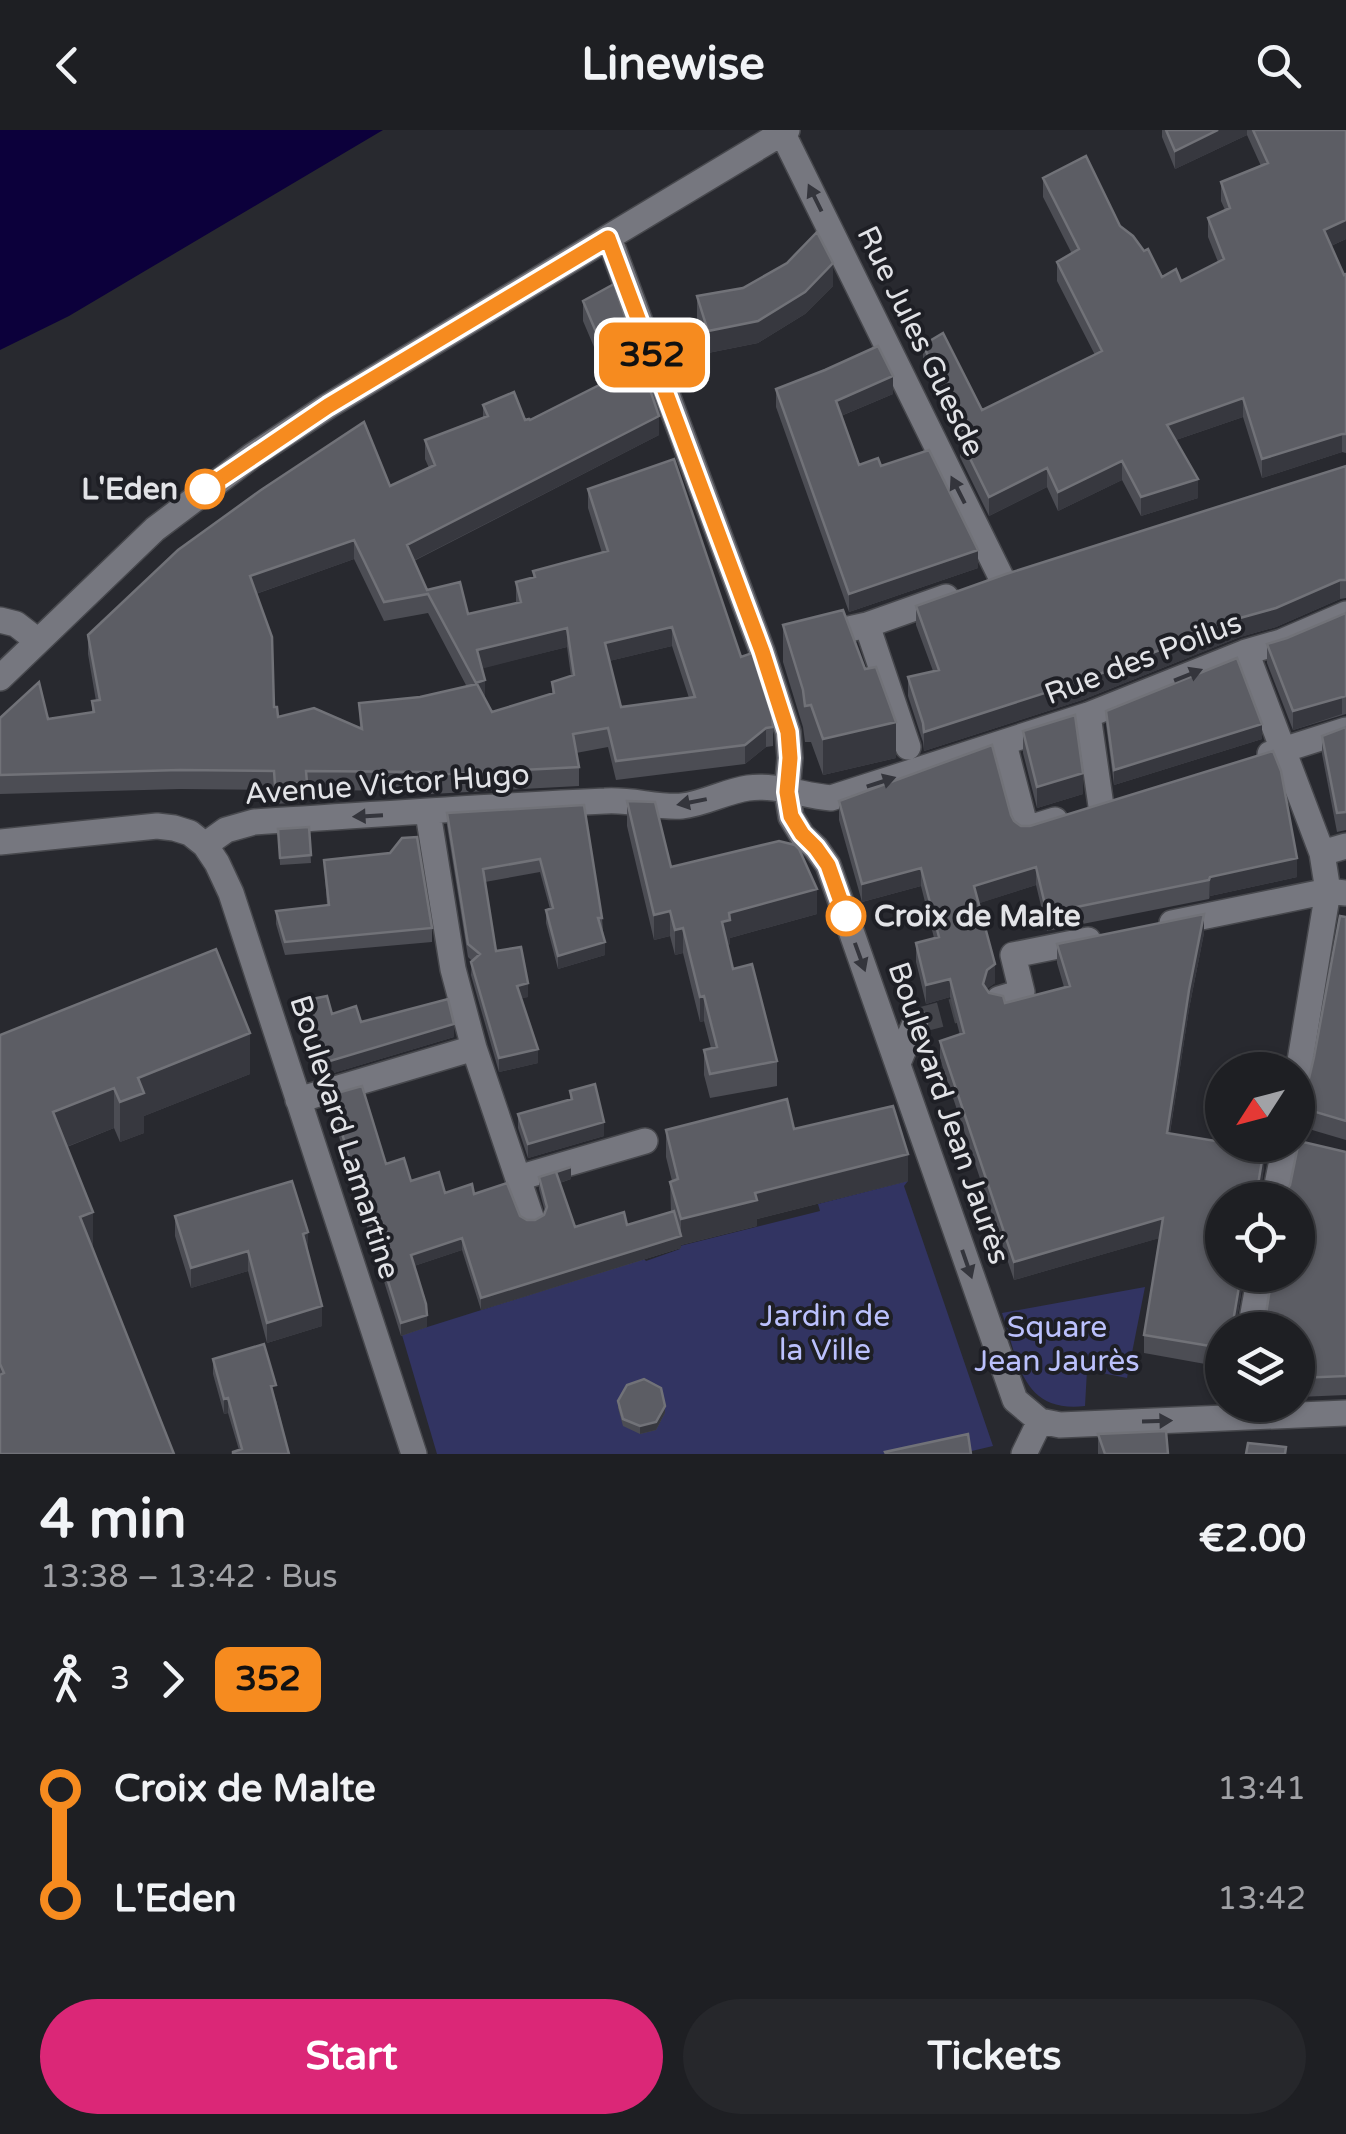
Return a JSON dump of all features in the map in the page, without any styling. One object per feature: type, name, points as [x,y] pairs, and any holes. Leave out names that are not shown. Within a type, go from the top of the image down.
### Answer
[{"type":"street","points":[[2,672],[155,529],[252,456],[328,406],[784,131]]},
{"type":"street","name":"Rue Jules Guesde","points":[[784,131],[993,581],[867,625]]},
{"type":"street","name":"Boulevard Jean Jaurès","points":[[608,238],[762,651],[788,732],[787,792],[791,816],[828,865],[1016,1400],[1050,1423]]},
{"type":"street","name":"Rue des Poilus","points":[[787,792],[831,798],[1004,744],[1088,716],[1346,614]]},
{"type":"street","points":[[0,620],[16,624],[38,641]]},
{"type":"street","points":[[762,651],[867,625],[908,747]]},
{"type":"street","points":[[1246,652],[1282,750],[1334,850],[1337,892],[1303,1052]]},
{"type":"street","points":[[1004,744],[1026,828],[1110,803],[1088,716]]},
{"type":"street","points":[[1246,761],[1346,730]]},
{"type":"street","name":"Avenue Victor Hugo","points":[[205,845],[226,830],[254,822],[611,800],[682,806],[747,788],[787,792]]},
{"type":"street","points":[[428,812],[453,969],[474,1048],[531,1217]]},
{"type":"street","points":[[0,842],[157,826],[190,833],[205,845]]},
{"type":"street","name":"Boulevard Lamartine","points":[[205,845],[231,893],[414,1454]]},
{"type":"street","points":[[1142,928],[1337,892]]},
{"type":"street","points":[[999,998],[1022,992],[1012,955],[1105,936]]},
{"type":"street","points":[[898,1063],[916,1022]]},
{"type":"street","points":[[298,1100],[474,1048]]},
{"type":"street","points":[[518,1178],[645,1141]]},
{"type":"street","points":[[1315,1412],[1346,1413]]},
{"type":"street","points":[[1024,1454],[1050,1423],[1205,1413]]},
{"type":"green space","name":"Jardin de la Ville","points":[[908,1181],[904,1186],[993,1446],[959,1454],[437,1454],[402,1335],[646,1261],[680,1246],[820,1211],[818,1204]]},
{"type":"green space","name":"Square Jean Jaurès","points":[[1145,1287],[1127,1378],[1087,1370],[1085,1406],[1064,1406],[1035,1393],[1019,1366],[1002,1313]]},
{"type":"shaded area","points":[[0,130],[383,130],[69,316],[0,350]]},
{"type":"building","points":[[1166,130],[1218,130],[1175,151]]},
{"type":"building","points":[[1253,130],[1346,130],[1346,220],[1324,230],[1346,274],[1346,434],[1262,459],[1243,398],[1167,425],[1198,479],[1141,497],[1122,461],[1058,492],[1047,468],[989,497],[960,438],[966,436],[923,345],[943,333],[982,410],[1102,351],[1057,262],[1079,249],[1043,178],[1086,156],[1120,226],[1144,251],[1148,249],[1162,277],[1176,269],[1181,281],[1224,259],[1208,218],[1230,208],[1221,182],[1268,163]]},
{"type":"building","points":[[817,232],[833,263],[805,292],[758,321],[708,331],[697,296],[743,288],[787,263]]},
{"type":"building","points":[[614,284],[659,416],[407,545],[427,590],[460,582],[468,614],[521,602],[516,582],[535,577],[533,571],[608,551],[588,489],[674,459],[741,657],[752,653],[773,727],[745,745],[616,761],[608,728],[573,734],[579,767],[431,775],[306,771],[307,783],[275,785],[274,771],[0,775],[0,718],[39,682],[48,719],[94,712],[92,701],[100,700],[88,635],[178,550],[364,422],[390,486],[435,465],[425,440],[488,416],[483,405],[514,392],[525,420],[530,420],[615,377],[583,301]],"holes":[[[354,540],[384,602],[428,594],[476,683],[485,680],[477,650],[567,628],[574,675],[552,682],[554,693],[492,712],[477,684],[420,697],[359,703],[362,729],[314,708],[278,717],[274,707],[272,637],[250,576]],[[672,627],[695,697],[621,707],[605,643]]]},
{"type":"building","points":[[878,346],[893,376],[836,401],[859,465],[878,458],[881,466],[929,450],[978,550],[849,594],[776,389]]},
{"type":"building","points":[[1346,466],[1346,580],[1082,681],[924,732],[908,677],[939,670],[916,606]]},
{"type":"building","points":[[843,610],[865,669],[876,667],[896,722],[823,739],[811,705],[805,706],[783,625]]},
{"type":"building","points":[[1346,613],[1346,696],[1293,711],[1267,644]]},
{"type":"building","points":[[1237,658],[1262,724],[1114,770],[1106,711]]},
{"type":"building","points":[[1075,715],[1083,773],[1037,787],[1023,731]]},
{"type":"building","points":[[1346,727],[1346,812],[1337,813],[1322,736]]},
{"type":"building","points":[[992,745],[1011,815],[1021,826],[1273,751],[1281,771],[1297,858],[1047,913],[1036,867],[974,886],[995,964],[987,970],[983,984],[989,993],[1003,996],[1005,1003],[1070,986],[1057,944],[1204,914],[1167,1133],[1205,1139],[1205,1162],[1262,1162],[1258,1182],[1205,1182],[1205,1292],[1238,1292],[1235,1312],[1205,1312],[1205,1345],[1144,1335],[1163,1218],[1014,1262],[940,1041],[964,1033],[950,979],[926,985],[919,956],[916,943],[939,937],[921,868],[862,884],[839,801]]},
{"type":"building","points":[[627,801],[655,802],[671,867],[779,841],[799,849],[817,889],[729,913],[730,920],[722,922],[733,969],[752,964],[777,1061],[710,1074],[704,1050],[717,1047],[704,996],[700,997],[683,928],[675,930],[670,911],[654,915]]},
{"type":"building","points":[[584,805],[602,918],[598,918],[605,942],[558,956],[546,910],[553,908],[540,859],[483,869],[496,951],[521,947],[528,983],[517,986],[538,1049],[499,1058],[471,962],[480,954],[468,944],[447,813]]},
{"type":"building","points":[[309,827],[311,855],[280,858],[278,829]]},
{"type":"building","points":[[417,837],[432,928],[285,942],[276,911],[329,905],[324,860],[390,853],[402,838]]},
{"type":"building","points":[[1340,916],[1346,917],[1346,1121],[1315,1112],[1315,1052]]},
{"type":"building","points":[[216,949],[250,1033],[138,1078],[144,1093],[120,1102],[114,1088],[53,1112],[93,1212],[80,1217],[174,1454],[0,1454],[0,1375],[4,1373],[0,1364],[0,1035]]},
{"type":"building","points":[[327,996],[332,1014],[356,1006],[361,1022],[448,999],[454,1024],[320,1064],[302,1001]]},
{"type":"building","points":[[595,1084],[604,1122],[528,1144],[518,1114],[572,1099],[570,1091]]},
{"type":"building","points":[[362,1086],[386,1164],[404,1158],[411,1181],[439,1172],[445,1193],[472,1184],[474,1194],[507,1183],[520,1216],[535,1220],[544,1215],[547,1207],[539,1177],[571,1167],[556,1172],[575,1227],[624,1212],[627,1225],[674,1211],[681,1236],[481,1298],[462,1238],[411,1255],[427,1315],[401,1323],[330,1095]]},
{"type":"building","points":[[787,1099],[794,1129],[893,1106],[908,1154],[755,1193],[757,1200],[681,1219],[670,1182],[678,1179],[666,1130]]},
{"type":"building","points":[[1315,1145],[1346,1152],[1346,1376],[1315,1377],[1315,1312],[1266,1312],[1269,1292],[1315,1292],[1315,1182],[1291,1182],[1295,1162],[1315,1162]]},
{"type":"building","points":[[292,1181],[308,1232],[303,1234],[322,1306],[267,1323],[248,1251],[191,1268],[175,1216]]},
{"type":"building","points":[[264,1344],[289,1454],[233,1454],[242,1449],[213,1359]]},
{"type":"building","points":[[644,1379],[661,1388],[665,1406],[656,1422],[640,1426],[623,1419],[618,1401],[627,1385]]},
{"type":"building","points":[[1166,1431],[1168,1454],[1105,1454],[1098,1434]]},
{"type":"building","points":[[968,1434],[971,1454],[885,1452]]},
{"type":"building","points":[[1248,1443],[1286,1447],[1285,1454],[1246,1454]]},
{"type":"tunnel","points":[[916,1021],[984,1003]]},
{"type":"bus line","name":"352","points":[[205,489],[328,406],[608,238],[762,651],[788,732],[787,792],[791,816],[828,865],[846,916]]},
{"type":"place","name":"L'Eden","points":[[205,489]]},
{"type":"place","name":"Croix de Malte","points":[[846,916]]}]
